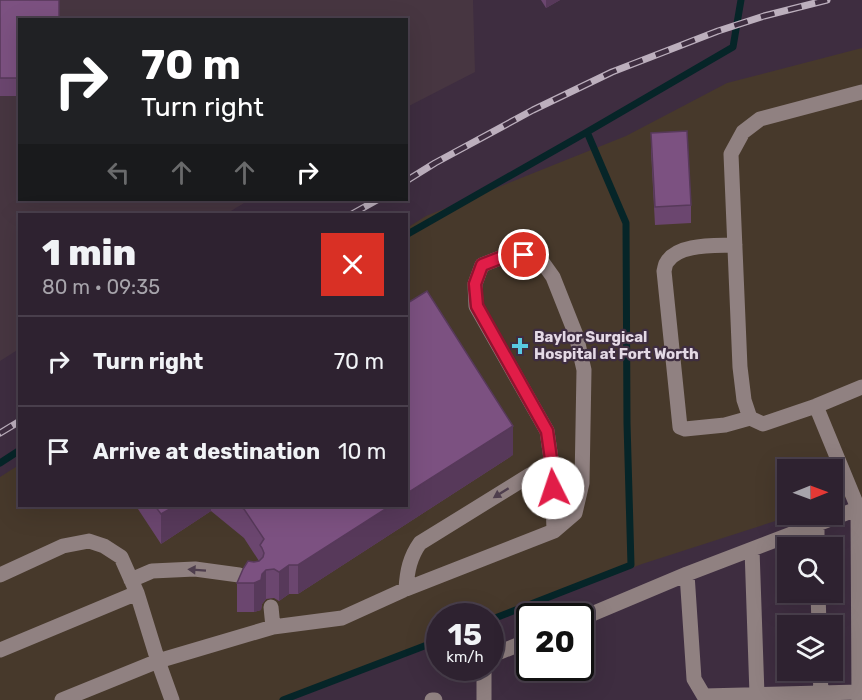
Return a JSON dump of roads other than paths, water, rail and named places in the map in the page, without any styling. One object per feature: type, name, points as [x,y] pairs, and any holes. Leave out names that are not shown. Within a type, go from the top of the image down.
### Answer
[{"type":"street","points":[[750,418],[744,400],[740,367],[731,154],[743,132],[760,119],[862,92]]},
{"type":"street","points":[[735,245],[695,247],[678,252],[667,261],[664,271],[680,427],[685,429],[725,425],[750,418],[763,424],[862,387]]},
{"type":"street","points":[[62,700],[158,661],[273,627],[342,618],[406,589],[554,531],[575,513],[582,483],[584,370],[576,335],[553,277],[543,263],[524,255],[505,256],[482,265],[475,284],[477,306],[547,431],[552,466],[554,531]]},
{"type":"street","points":[[687,574],[694,679],[704,696],[821,693],[859,696],[860,507],[816,406]]},
{"type":"street","points":[[406,589],[412,554],[420,543],[530,475],[552,466]]},
{"type":"street","points":[[843,514],[860,507]]},
{"type":"street","points":[[594,613],[814,525]]},
{"type":"street","points":[[0,575],[63,546],[89,541],[104,546],[121,557],[134,587],[172,700]]},
{"type":"street","points":[[752,549],[757,695]]},
{"type":"street","points":[[0,650],[134,587],[152,571],[195,569],[239,575],[254,582]]},
{"type":"street","points":[[271,607],[273,627]]},
{"type":"street","points":[[484,681],[484,700]]},
{"type":"street","points":[[820,681],[821,693]]},
{"type":"waterway","points":[[504,615],[631,565],[627,423],[626,223],[587,132],[733,47],[741,0]]},
{"type":"waterway","points":[[408,234],[587,132]]},
{"type":"waterway","points":[[0,463],[18,451]]},
{"type":"waterway","points":[[283,700],[426,645]]},
{"type":"railway","points":[[408,180],[533,110],[612,72],[718,31],[764,16],[827,0]]},
{"type":"railway","points":[[354,213],[375,201]]},
{"type":"railway","points":[[0,433],[18,422]]},
{"type":"place","name":"Baylor Surgical Hospital at Fort Worth","points":[[520,346]]}]
